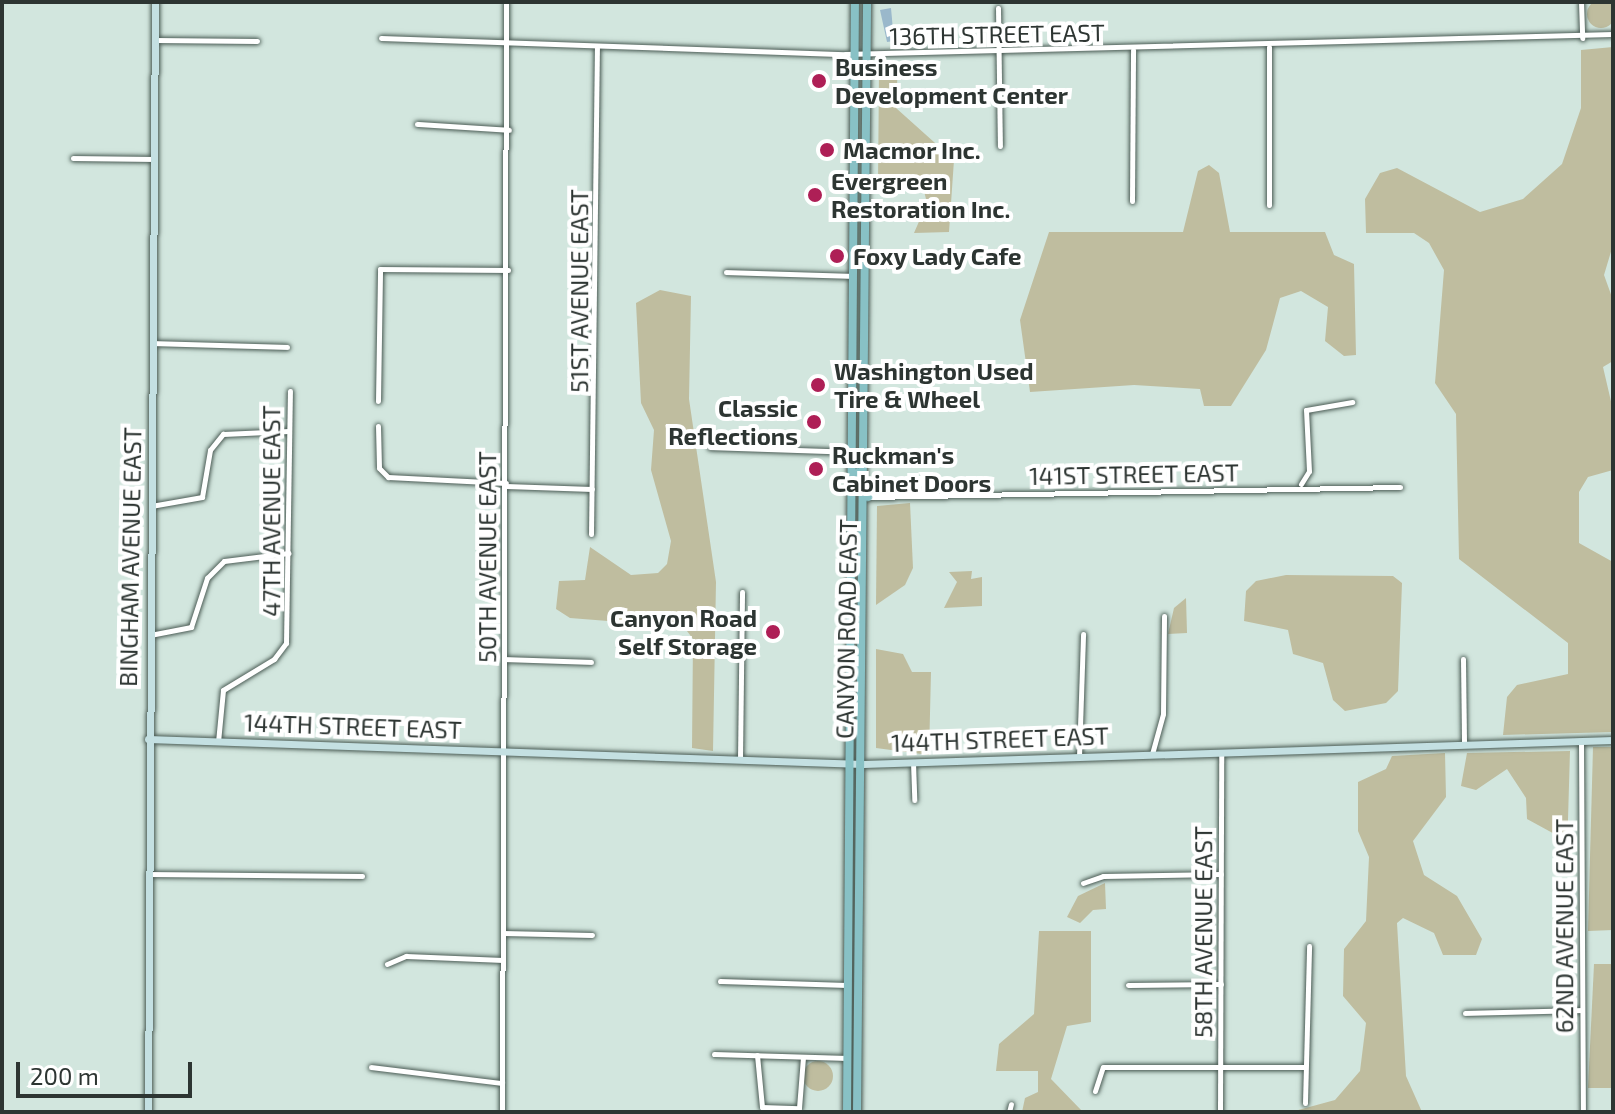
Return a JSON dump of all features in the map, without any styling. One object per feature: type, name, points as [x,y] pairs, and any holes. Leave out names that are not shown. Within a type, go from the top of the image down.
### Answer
[{"type":"main road","name":"CANYON ROAD EAST","points":[[855,2],[859,764],[857,1112]]},
{"type":"main road","name":"CANYON ROAD EAST","points":[[847,1112],[868,497],[867,2]]},
{"type":"main road","points":[[855,276],[866,326]]},
{"type":"main road","points":[[855,452],[868,497]]},
{"type":"street","name":"BINGHAM AVENUE EAST","points":[[148,1112],[155,2]]},
{"type":"street","name":"50TH AVENUE EAST","points":[[502,1112],[509,130],[506,2]]},
{"type":"street","points":[[1581,2],[1582,38]]},
{"type":"street","points":[[998,8],[1000,146]]},
{"type":"street","name":"136TH STREET EAST","points":[[381,38],[597,48],[867,54],[1269,47],[1582,38],[1613,34]]},
{"type":"street","points":[[155,40],[257,41]]},
{"type":"street","points":[[1269,47],[1269,205]]},
{"type":"street","name":"51ST AVENUE EAST","points":[[591,534],[597,48]]},
{"type":"street","points":[[1132,201],[1133,50]]},
{"type":"street","points":[[417,124],[509,130]]},
{"type":"street","points":[[73,158],[153,159]]},
{"type":"street","points":[[378,401],[381,268],[508,270]]},
{"type":"street","points":[[726,272],[855,276]]},
{"type":"street","points":[[152,343],[287,347]]},
{"type":"street","name":"47TH AVENUE EAST","points":[[218,742],[223,690],[274,659],[286,643],[290,391]]},
{"type":"street","points":[[1301,484],[1309,471],[1306,410],[1352,402]]},
{"type":"street","points":[[378,426],[381,473],[506,485],[592,489]]},
{"type":"street","points":[[150,506],[202,497],[210,450],[223,434],[289,431]]},
{"type":"street","points":[[710,447],[855,452]]},
{"type":"street","name":"141ST STREET EAST","points":[[868,497],[1301,484],[1400,487]]},
{"type":"street","points":[[149,635],[191,627],[207,578],[224,561],[289,553]]},
{"type":"street","points":[[740,759],[742,592]]},
{"type":"street","points":[[1152,754],[1163,714],[1164,616]]},
{"type":"street","points":[[1079,757],[1083,634]]},
{"type":"street","points":[[505,659],[591,662]]},
{"type":"street","points":[[1463,659],[1464,744]]},
{"type":"street","name":"144TH STREET EAST","points":[[148,739],[859,764],[1613,740]]},
{"type":"street","name":"62ND AVENUE EAST","points":[[1581,740],[1583,1112]]},
{"type":"street","name":"58TH AVENUE EAST","points":[[1220,1112],[1221,752]]},
{"type":"street","points":[[913,762],[914,800]]},
{"type":"street","points":[[148,874],[362,876]]},
{"type":"street","points":[[1083,883],[1103,876],[1221,874]]},
{"type":"street","points":[[503,933],[592,935]]},
{"type":"street","points":[[1305,1103],[1309,946]]},
{"type":"street","points":[[387,964],[406,956],[503,960]]},
{"type":"street","points":[[720,981],[849,985]]},
{"type":"street","points":[[1128,985],[1221,984]]},
{"type":"street","points":[[1465,1013],[1581,1010]]},
{"type":"street","points":[[714,1054],[848,1058]]},
{"type":"street","points":[[757,1055],[757,1103],[794,1108],[801,1102],[803,1057]]},
{"type":"street","points":[[371,1067],[502,1083]]},
{"type":"street","points":[[1095,1091],[1103,1067],[1304,1067]]},
{"type":"street","points":[[1009,1112],[1011,1104]]},
{"type":"shaded area","points":[[1601,0],[1611,4],[1615,14],[1611,24],[1601,28],[1591,24],[1587,14],[1591,4]]},
{"type":"shaded area","points":[[1613,47],[1613,245],[1604,275],[1613,300],[1613,361],[1603,367],[1613,410],[1613,470],[1588,477],[1579,492],[1579,543],[1613,562],[1613,732],[1503,735],[1507,697],[1517,685],[1568,674],[1568,643],[1459,559],[1456,414],[1435,383],[1444,270],[1429,243],[1414,233],[1366,233],[1365,199],[1380,173],[1397,168],[1480,212],[1523,199],[1562,164],[1581,108],[1581,50]]},
{"type":"shaded area","points":[[898,63],[896,108],[954,160],[949,232],[914,233],[927,203],[923,187],[878,182],[879,71]]},
{"type":"shaded area","points":[[1209,165],[1219,173],[1230,232],[1325,232],[1334,255],[1354,264],[1356,355],[1344,356],[1325,341],[1328,307],[1301,291],[1280,298],[1266,350],[1231,406],[1204,406],[1200,389],[1134,385],[1030,392],[1020,320],[1049,232],[1183,232],[1198,171]]},
{"type":"shaded area","points":[[660,290],[691,296],[689,399],[716,582],[713,751],[692,748],[693,639],[684,627],[570,618],[556,609],[559,581],[585,580],[590,547],[631,575],[658,573],[667,564],[671,541],[651,470],[654,430],[641,403],[636,303]]},
{"type":"shaded area","points":[[910,503],[913,568],[905,585],[876,605],[877,506]]},
{"type":"shaded area","points":[[972,571],[971,579],[982,577],[982,606],[944,608],[957,582],[949,572]]},
{"type":"shaded area","points":[[1286,575],[1393,576],[1402,583],[1398,691],[1386,703],[1345,711],[1333,700],[1323,663],[1293,654],[1288,630],[1244,621],[1246,591],[1256,581]]},
{"type":"shaded area","points":[[1186,598],[1187,633],[1168,634],[1174,608]]},
{"type":"shaded area","points":[[876,649],[903,654],[912,672],[931,672],[929,755],[876,748]]},
{"type":"shaded area","points":[[1593,747],[1613,747],[1613,930],[1588,931]]},
{"type":"shaded area","points":[[1570,751],[1567,854],[1560,837],[1527,819],[1526,798],[1507,769],[1476,790],[1461,786],[1467,753]]},
{"type":"shaded area","points":[[1445,753],[1446,797],[1413,841],[1424,875],[1457,896],[1482,939],[1476,955],[1443,955],[1434,933],[1403,918],[1397,923],[1406,1076],[1422,1112],[1291,1112],[1335,1100],[1360,1071],[1366,1023],[1343,996],[1344,949],[1366,921],[1369,857],[1358,831],[1358,782],[1386,769],[1392,756]]},
{"type":"shaded area","points":[[1105,883],[1106,909],[1093,910],[1080,923],[1067,917],[1078,896]]},
{"type":"shaded area","points":[[1039,931],[1091,931],[1091,1022],[1067,1026],[1051,1079],[1083,1112],[1022,1112],[1025,1098],[1038,1092],[1038,1071],[996,1071],[999,1044],[1034,1014]]},
{"type":"shaded area","points":[[1594,964],[1613,964],[1613,1088],[1588,1088]]},
{"type":"shaded area","points":[[818,1061],[829,1065],[833,1076],[829,1087],[818,1091],[807,1087],[803,1076],[807,1065]]},
{"type":"water","points":[[891,8],[894,41],[887,42],[880,10]]},
{"type":"place","name":"Business Development Center","points":[[819,81]]},
{"type":"place","name":"Macmor Inc.","points":[[827,150]]},
{"type":"place","name":"Evergreen Restoration Inc.","points":[[815,195]]},
{"type":"place","name":"Foxy Lady Cafe","points":[[837,256]]},
{"type":"place","name":"Washington Used Tire & Wheel","points":[[818,385]]},
{"type":"place","name":"Classic Reflections","points":[[814,422]]},
{"type":"place","name":"Ruckman's Cabinet Doors","points":[[816,469]]},
{"type":"place","name":"Canyon Road Self Storage","points":[[773,632]]}]
